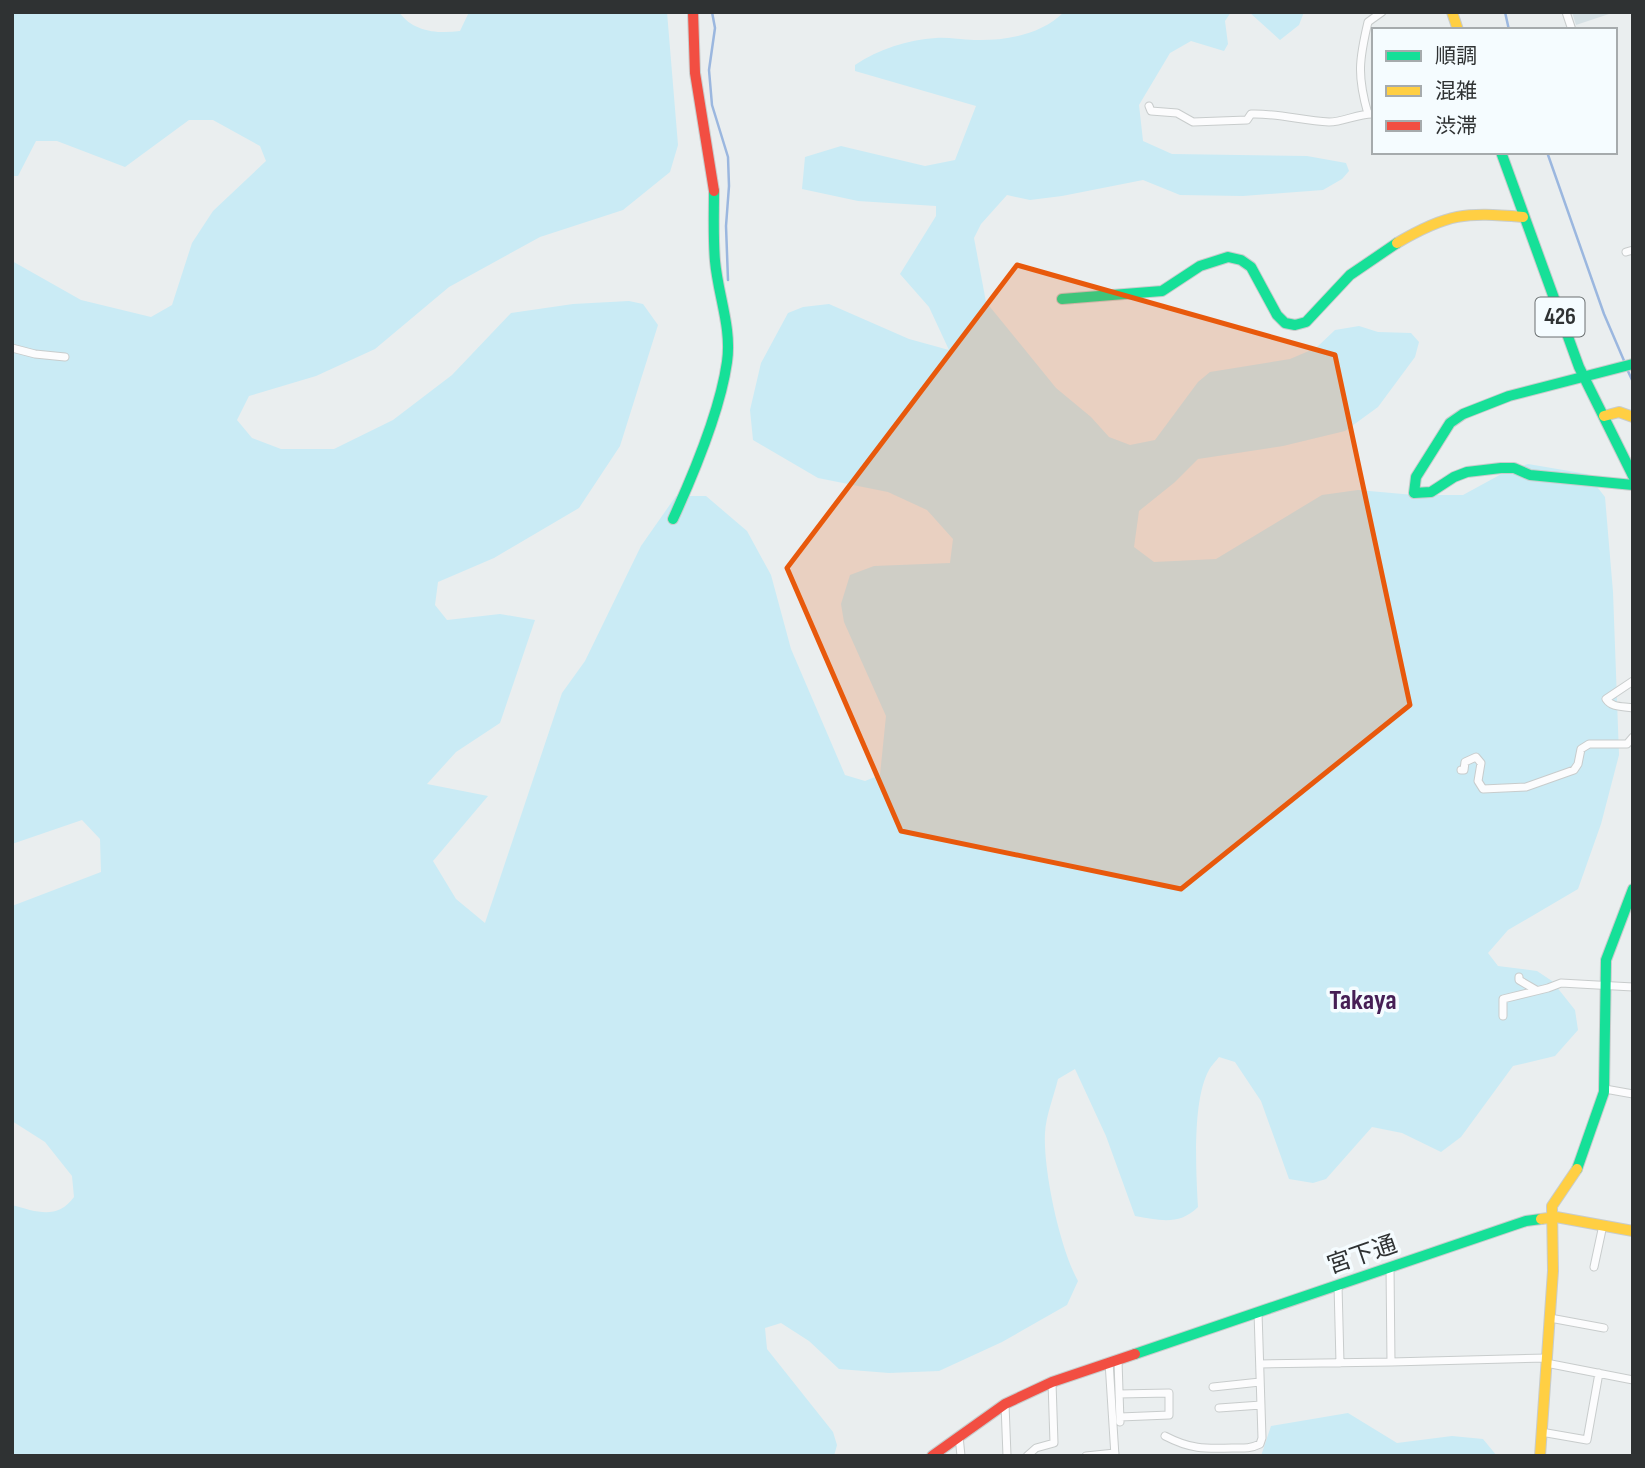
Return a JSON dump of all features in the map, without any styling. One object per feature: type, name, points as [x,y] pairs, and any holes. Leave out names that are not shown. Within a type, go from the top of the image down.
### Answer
[{"type":"main road","points":[[673,519],[694,473],[719,398],[727,361],[727,330],[715,261],[714,180],[695,74],[693,12]]},
{"type":"main road","name":"426","points":[[1502,154],[1584,378],[1633,476]]},
{"type":"main road","points":[[1062,299],[1162,290],[1200,267],[1228,257],[1241,260],[1251,267],[1278,314],[1285,323],[1295,325],[1306,322],[1351,273],[1387,249],[1442,219],[1470,215],[1523,217]]},
{"type":"main road","points":[[1629,365],[1512,394],[1458,417],[1450,423],[1416,477],[1414,493],[1431,493],[1453,478],[1468,472],[1515,468],[1530,475],[1633,485]]},
{"type":"main road","points":[[1604,416],[1619,412],[1633,417]]},
{"type":"main road","points":[[1540,1456],[1554,1255],[1555,1199],[1580,1164],[1605,1089],[1606,961],[1633,889]]},
{"type":"main road","name":"宮下通","points":[[937,1454],[1005,1404],[1052,1382],[1526,1221],[1553,1217],[1633,1231]]},
{"type":"street","points":[[1149,106],[1151,111],[1177,113],[1193,122],[1204,123],[1247,120],[1251,114],[1271,113],[1300,120],[1335,122],[1371,114],[1362,92],[1359,59],[1368,22],[1382,12]]},
{"type":"street","points":[[12,348],[65,357]]},
{"type":"street","points":[[1633,681],[1606,699],[1619,706],[1633,708]]},
{"type":"street","points":[[1462,772],[1465,762],[1476,757],[1481,763],[1478,781],[1483,789],[1526,787],[1574,770],[1581,749],[1589,744],[1628,744],[1633,737]]},
{"type":"street","points":[[1519,977],[1519,980],[1536,991]]},
{"type":"street","points":[[1503,1016],[1503,999],[1561,983],[1633,987]]},
{"type":"street","points":[[1605,1089],[1633,1094]]},
{"type":"street","points":[[1594,1267],[1603,1225]]},
{"type":"street","points":[[1390,1267],[1391,1362]]},
{"type":"street","points":[[1338,1285],[1340,1363]]},
{"type":"street","points":[[1165,1436],[1201,1450],[1246,1452],[1261,1441],[1258,1312]]},
{"type":"street","points":[[1550,1318],[1604,1328]]},
{"type":"street","points":[[1259,1364],[1546,1360],[1633,1380]]},
{"type":"street","points":[[1114,1361],[1120,1420],[1169,1415],[1169,1392],[1119,1394]]},
{"type":"street","points":[[1086,1456],[1117,1455],[1114,1361]]},
{"type":"street","points":[[1541,1432],[1587,1440],[1599,1373]]},
{"type":"street","points":[[1027,1456],[1036,1448],[1054,1443],[1052,1382]]},
{"type":"street","points":[[1213,1387],[1260,1382]]},
{"type":"street","points":[[1005,1404],[1007,1456]]},
{"type":"street","points":[[1219,1408],[1261,1405]]},
{"type":"street","points":[[959,1436],[961,1456]]},
{"type":"highlighted area","points":[[1017,265],[1335,355],[1410,705],[1181,889],[901,831],[787,568]]},
{"type":"shaded area","points":[[12,12],[399,12],[419,28],[443,32],[460,31],[469,12],[667,12],[678,145],[670,172],[623,210],[540,237],[449,287],[375,349],[316,376],[249,396],[237,420],[252,438],[281,449],[334,449],[393,420],[452,375],[511,313],[573,304],[629,301],[643,304],[658,325],[620,446],[579,508],[494,558],[438,582],[435,605],[447,620],[500,614],[535,620],[500,723],[456,752],[427,784],[488,796],[433,861],[456,899],[485,923],[562,693],[585,661],[641,546],[676,496],[706,496],[747,531],[771,575],[791,649],[845,775],[865,781],[880,775],[886,716],[844,622],[841,604],[850,575],[874,566],[950,563],[953,539],[927,510],[888,492],[818,478],[753,440],[750,410],[761,363],[788,313],[803,307],[829,304],[909,339],[949,350],[929,307],[900,274],[936,216],[936,206],[858,201],[802,189],[805,157],[841,146],[925,166],[955,160],[976,106],[855,71],[855,65],[884,50],[914,41],[941,38],[986,40],[1022,35],[1045,26],[1064,12],[1231,12],[1225,21],[1228,44],[1224,51],[1191,41],[1170,53],[1139,105],[1143,141],[1172,154],[1307,156],[1346,163],[1349,171],[1342,179],[1323,190],[1243,196],[1180,195],[1143,180],[1030,200],[1007,195],[981,224],[974,238],[986,302],[1056,388],[1091,417],[1109,437],[1130,445],[1155,440],[1198,382],[1210,372],[1290,359],[1316,348],[1335,330],[1359,326],[1378,332],[1411,333],[1419,342],[1415,357],[1378,407],[1345,431],[1283,446],[1198,459],[1139,511],[1134,547],[1154,562],[1216,559],[1322,495],[1358,490],[1414,495],[1463,495],[1507,471],[1528,464],[1587,474],[1605,497],[1613,592],[1619,755],[1601,824],[1578,889],[1508,930],[1488,953],[1498,966],[1537,971],[1552,981],[1575,1010],[1578,1030],[1555,1056],[1513,1066],[1461,1137],[1441,1152],[1402,1133],[1372,1127],[1326,1179],[1313,1183],[1289,1179],[1261,1101],[1235,1062],[1219,1057],[1209,1070],[1200,1099],[1196,1137],[1198,1207],[1184,1217],[1168,1220],[1135,1216],[1106,1136],[1075,1069],[1058,1079],[1045,1133],[1054,1209],[1065,1250],[1078,1281],[1067,1305],[1002,1342],[939,1371],[889,1373],[839,1369],[809,1341],[781,1323],[765,1328],[767,1349],[833,1432],[837,1445],[834,1456],[12,1456],[12,1205],[38,1212],[54,1211],[61,1209],[74,1197],[72,1176],[45,1142],[12,1121],[12,906],[101,872],[100,839],[82,820],[12,844],[12,261],[81,300],[151,317],[172,305],[192,243],[213,211],[266,161],[260,146],[213,120],[189,120],[125,167],[57,141],[36,141],[18,176],[12,176]]},
{"type":"shaded area","points":[[1249,12],[1304,12],[1299,25],[1280,40]]},
{"type":"shaded area","points":[[1572,12],[1615,12],[1576,25]]},
{"type":"shaded area","points":[[1348,1413],[1397,1443],[1452,1436],[1483,1439],[1497,1456],[1261,1456],[1271,1426]]},
{"type":"waterway","points":[[712,12],[715,28],[709,70],[712,105],[728,157],[728,280]]},
{"type":"waterway","points":[[1505,12],[1509,28]]},
{"type":"waterway","points":[[1548,154],[1604,314],[1625,363]]},
{"type":"waterway","points":[[1627,369],[1633,382]]},
{"type":"traffic: fast","points":[[1502,154],[1579,367],[1633,476]]},
{"type":"traffic: fast","points":[[673,519],[712,422],[727,362],[728,337],[715,261],[714,191]]},
{"type":"traffic: fast","points":[[1062,299],[1162,291],[1200,266],[1228,257],[1241,260],[1251,267],[1277,315],[1285,323],[1295,325],[1306,322],[1350,275],[1397,243]]},
{"type":"traffic: fast","points":[[1633,364],[1509,396],[1463,414],[1450,423],[1416,477],[1414,493],[1431,492],[1467,472],[1501,468],[1514,468],[1530,475],[1633,485]]},
{"type":"traffic: fast","points":[[1577,1169],[1604,1092],[1606,960],[1633,889]]},
{"type":"traffic: fast","points":[[1135,1354],[1526,1221],[1541,1219]]},
{"type":"traffic: slow","points":[[1452,12],[1457,28]]},
{"type":"traffic: slow","points":[[1397,243],[1430,226],[1457,217],[1523,217]]},
{"type":"traffic: slow","points":[[1604,416],[1619,412],[1633,417]]},
{"type":"traffic: slow","points":[[1540,1456],[1553,1271],[1552,1206],[1577,1169]]},
{"type":"traffic: slow","points":[[1541,1219],[1556,1217],[1633,1231]]},
{"type":"traffic: jam","points":[[693,12],[695,73],[714,191]]},
{"type":"traffic: jam","points":[[932,1456],[1005,1404],[1052,1382],[1135,1354]]},
{"type":"district","name":"Takaya","points":[[1363,1000]]}]
